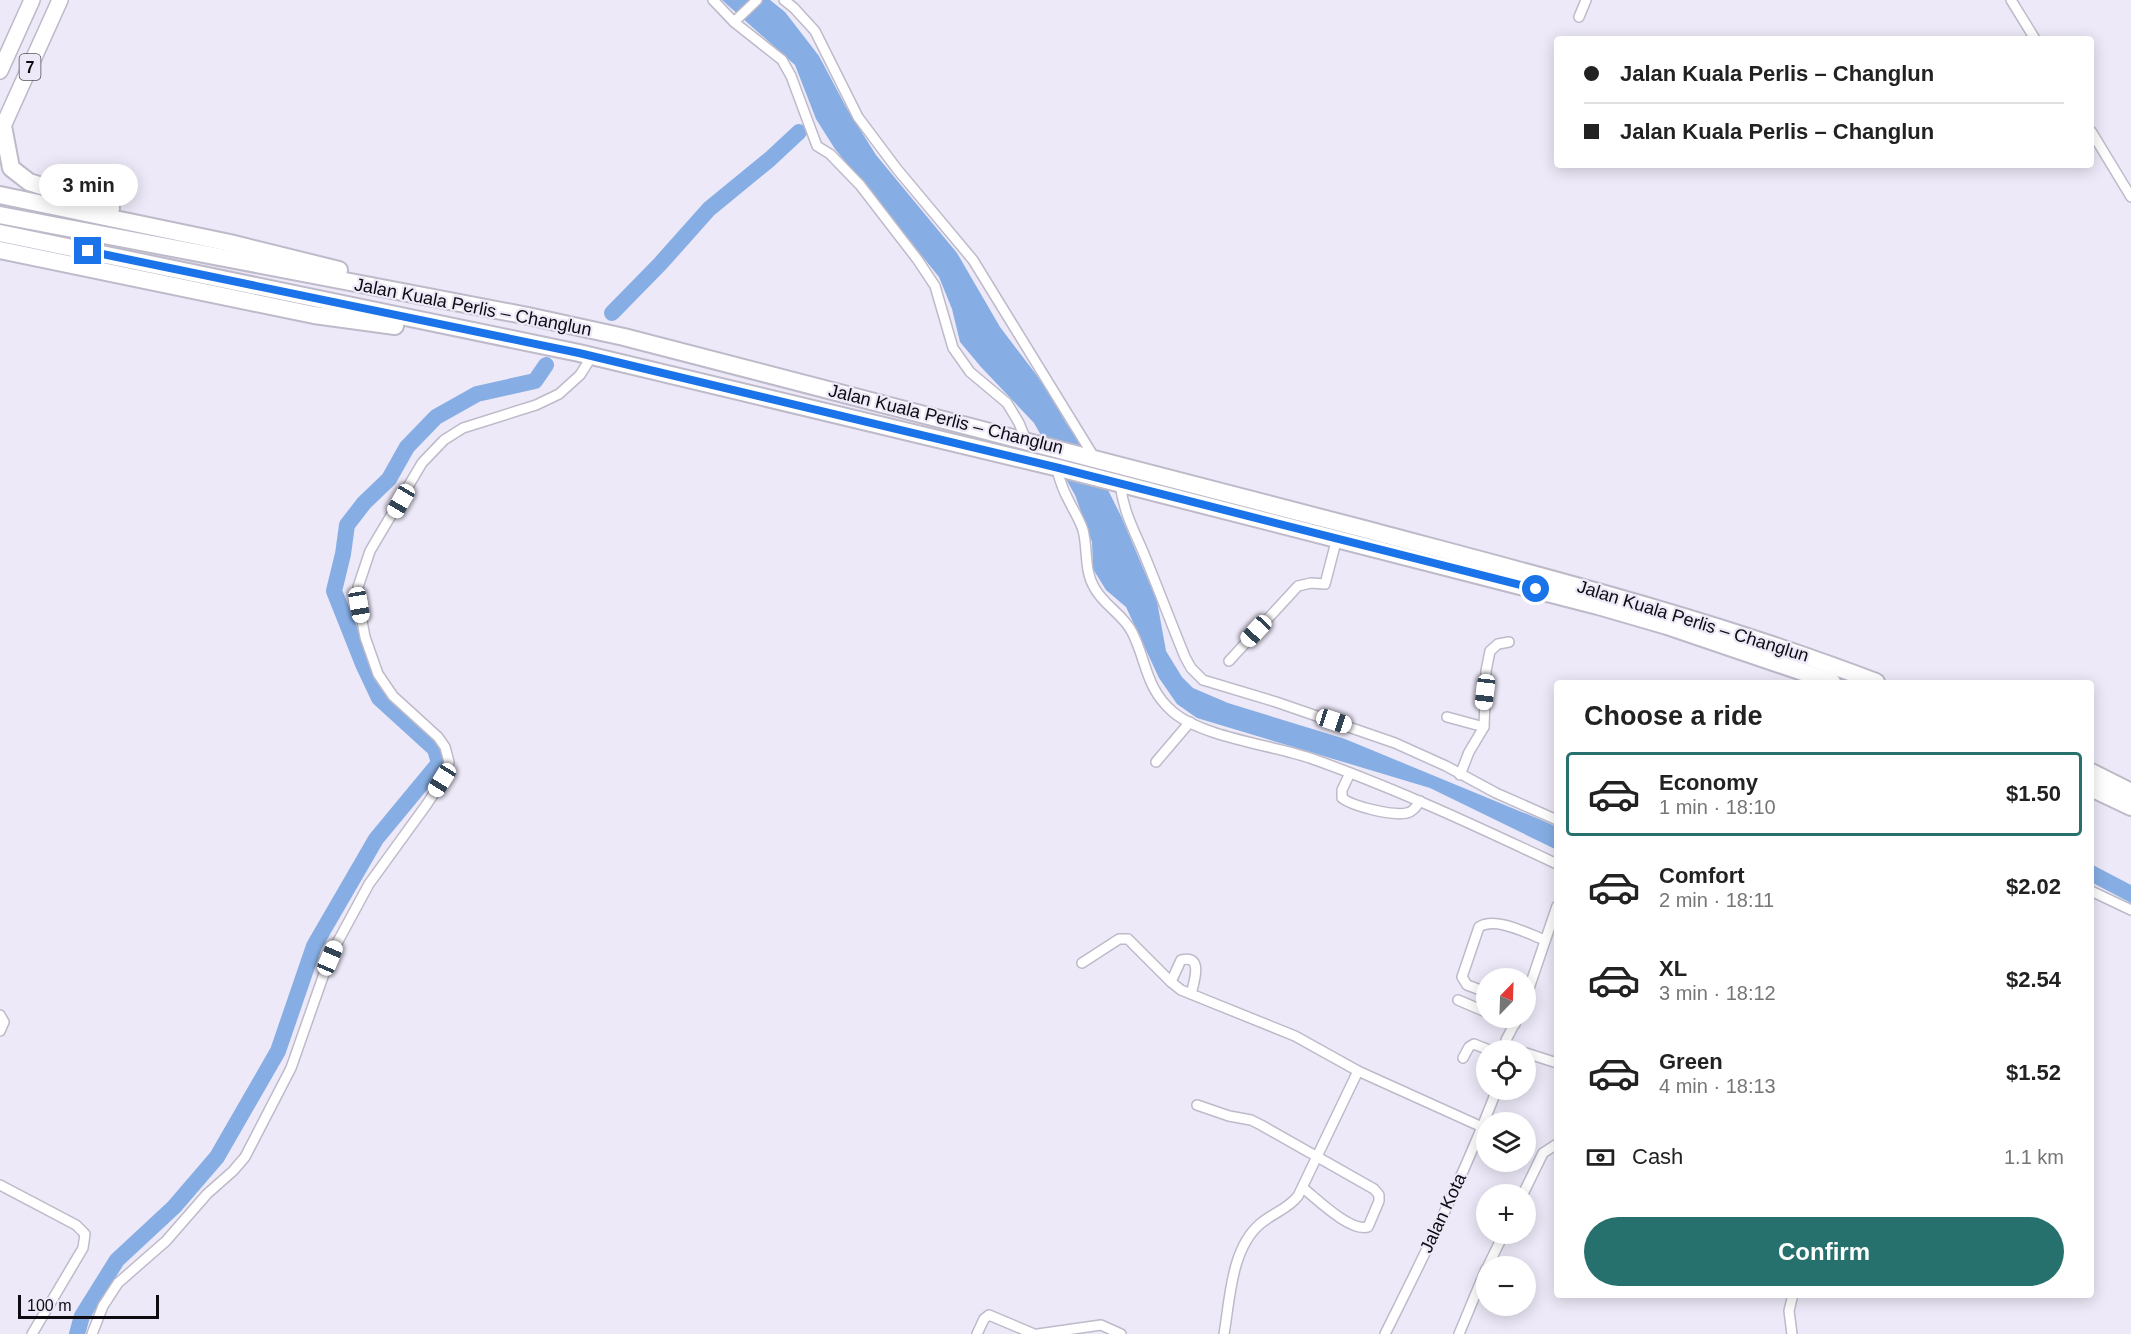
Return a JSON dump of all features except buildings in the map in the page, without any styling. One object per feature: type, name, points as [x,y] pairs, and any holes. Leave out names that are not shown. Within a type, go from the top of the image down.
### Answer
[{"type":"highway","points":[[2,130],[11,168],[29,182],[45,189],[230,243]]},
{"type":"highway","points":[[0,195],[230,243],[518,314]]},
{"type":"highway","name":"Jalan Kuala Perlis – Changlun","points":[[0,215],[518,314],[598,332],[1028,440],[1601,591],[1769,643],[1871,680]]},
{"type":"highway","name":"Jalan Kuala Perlis – Changlun","points":[[0,233],[586,355],[1057,467],[1608,609],[1698,636],[1826,680]]},
{"type":"highway","points":[[0,250],[314,315],[544,347]]},
{"type":"highway","points":[[0,257],[29,256]]},
{"type":"highway","points":[[2094,773],[2131,786]]},
{"type":"highway","points":[[2094,774],[2131,792]]},
{"type":"highway","points":[[2094,789],[2131,807]]},
{"type":"main road","name":"7","points":[[0,71],[32,0]]},
{"type":"main road","name":"7","points":[[2,130],[60,0]]},
{"type":"street","points":[[712,0],[782,60],[791,76],[817,146],[842,166],[872,198],[927,273],[939,297],[953,348],[970,372],[1007,404],[1028,440]]},
{"type":"street","points":[[737,20],[757,0]]},
{"type":"street","points":[[784,0],[815,32],[858,117],[897,169],[973,260],[1093,457]]},
{"type":"street","points":[[1579,16],[1586,0]]},
{"type":"street","points":[[2011,0],[2033,36]]},
{"type":"street","points":[[2094,136],[2131,197]]},
{"type":"street","points":[[92,1334],[102,1306],[118,1283],[166,1241],[207,1194],[245,1157],[291,1068],[336,945],[369,884],[427,804],[442,780],[449,762],[445,747],[438,736],[393,696],[378,674],[365,637],[358,587],[370,551],[422,463],[444,440],[463,428],[536,405],[559,394],[580,375],[586,355]]},
{"type":"street","points":[[1057,467],[1086,540],[1089,577],[1094,588],[1100,597],[1124,619],[1133,633],[1149,682],[1173,712],[1190,722],[1224,735],[1293,753],[1350,773],[1420,801],[1554,863]]},
{"type":"street","points":[[1116,483],[1127,517],[1185,657],[1191,668],[1203,680],[1247,692],[1373,734],[1416,752],[1554,819]]},
{"type":"street","points":[[1229,661],[1298,586],[1311,583],[1326,584],[1336,538]]},
{"type":"street","points":[[1460,775],[1469,752],[1484,727],[1487,659],[1493,647],[1509,642]]},
{"type":"street","points":[[1448,717],[1484,727]]},
{"type":"street","points":[[1156,762],[1190,722]]},
{"type":"street","points":[[1350,773],[1341,794],[1346,802],[1377,811],[1405,814],[1416,808],[1420,801]]},
{"type":"street","points":[[2094,892],[2131,910]]},
{"type":"street","points":[[1536,968],[1554,914]]},
{"type":"street","points":[[1476,989],[1467,985],[1462,977],[1479,927],[1486,923],[1498,923],[1545,940]]},
{"type":"street","points":[[1082,963],[1119,939],[1128,939],[1171,982],[1191,994],[1295,1036],[1358,1071],[1476,1124]]},
{"type":"street","points":[[1171,982],[1181,960],[1188,958],[1192,960],[1197,973],[1191,994]]},
{"type":"street","points":[[1458,1000],[1476,1008]]},
{"type":"street","points":[[0,1015],[4,1022],[0,1031]]},
{"type":"street","points":[[1463,1058],[1469,1047],[1476,1045]]},
{"type":"street","points":[[1536,1056],[1554,1062]]},
{"type":"street","points":[[1224,1334],[1233,1276],[1244,1245],[1260,1224],[1291,1205],[1303,1188],[1358,1071]]},
{"type":"street","points":[[1197,1105],[1229,1116],[1251,1120],[1374,1189],[1379,1195],[1379,1201],[1368,1227],[1359,1228],[1339,1217],[1303,1188]]},
{"type":"street","name":"Jalan Kota","points":[[1385,1334],[1476,1140]]},
{"type":"street","points":[[1528,1184],[1543,1153],[1554,1146]]},
{"type":"street","points":[[2,1190],[76,1225],[85,1234],[83,1248],[32,1334]]},
{"type":"street","points":[[1459,1334],[1476,1294]]},
{"type":"street","points":[[1792,1298],[1789,1311],[1792,1334]]},
{"type":"street","points":[[977,1334],[984,1319],[990,1315],[1036,1334],[1050,1334],[1101,1325],[1121,1334]]},
{"type":"water","points":[[722,0],[770,0],[785,12],[819,56],[846,107],[876,155],[957,253],[1000,327],[1047,389],[1066,423],[1095,464],[1121,516],[1157,601],[1166,651],[1182,677],[1193,688],[1228,703],[1345,739],[1554,826],[1554,849],[1430,788],[1197,718],[1177,704],[1159,678],[1126,607],[1106,590],[1093,569],[1092,542],[1075,495],[1034,423],[960,342],[952,309],[939,277],[835,149],[816,119],[795,65]]},
{"type":"water","points":[[2094,866],[2131,885],[2131,903],[2094,884]]},
{"type":"waterway","points":[[612,313],[709,209],[799,132]]},
{"type":"waterway","points":[[77,1334],[82,1316],[117,1260],[174,1207],[217,1157],[278,1051],[314,946],[376,839],[439,763],[435,749],[379,698],[334,591],[347,525],[364,503],[389,479],[407,447],[436,417],[477,394],[535,381],[546,365]]},
{"type":"route","points":[[88,251],[579,353],[1059,468],[1536,589]]}]
